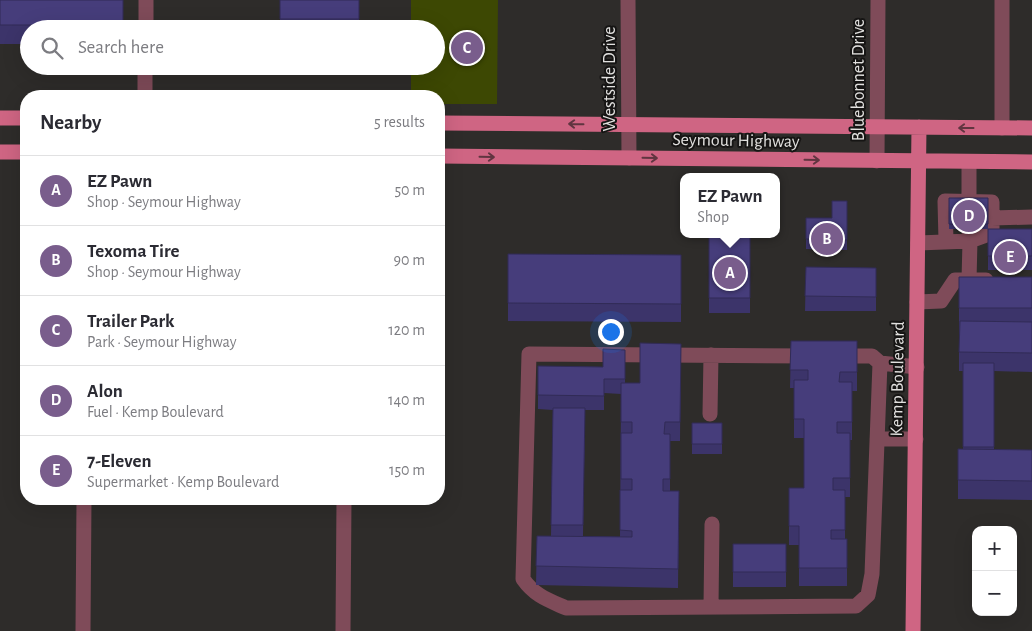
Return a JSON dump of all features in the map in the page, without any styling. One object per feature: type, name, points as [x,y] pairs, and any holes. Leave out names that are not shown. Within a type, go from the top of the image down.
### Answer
[{"type":"main road","points":[[0,118],[20,118]]},
{"type":"main road","name":"Seymour Highway","points":[[445,123],[1032,128]]},
{"type":"main road","name":"Kemp Boulevard","points":[[913,631],[919,127]]},
{"type":"main road","points":[[0,152],[20,152]]},
{"type":"main road","name":"Seymour Highway","points":[[445,156],[1032,162]]},
{"type":"street","points":[[146,0],[146,20]]},
{"type":"street","name":"Westside Drive","points":[[628,0],[629,158]]},
{"type":"street","name":"Bluebonnet Drive","points":[[877,161],[878,0]]},
{"type":"street","points":[[1002,0],[1002,128]]},
{"type":"street","points":[[145,75],[145,90]]},
{"type":"street","points":[[969,162],[969,202]]},
{"type":"street","points":[[918,243],[946,241],[969,235],[992,233],[992,202],[945,201],[946,241]]},
{"type":"street","points":[[992,218],[1032,217]]},
{"type":"street","points":[[969,235],[969,280]]},
{"type":"street","points":[[917,302],[941,301],[955,280],[1005,281]]},
{"type":"street","points":[[880,363],[872,574],[868,595],[856,606],[566,608],[540,598],[523,579],[529,354],[872,356],[880,363],[917,367]]},
{"type":"street","points":[[710,414],[711,355]]},
{"type":"street","points":[[877,439],[916,439]]},
{"type":"street","points":[[83,631],[84,505]]},
{"type":"street","points":[[343,631],[344,505]]},
{"type":"street","points":[[711,607],[712,524]]},
{"type":"green space","points":[[411,0],[498,0],[497,104],[445,104],[445,90],[411,90],[411,75],[445,75],[445,20],[411,20]]},
{"type":"building","points":[[0,0],[123,0],[123,20],[20,20],[20,25],[0,25]]},
{"type":"building","points":[[280,0],[359,0],[359,19],[280,19]]},
{"type":"building","points":[[949,198],[988,198],[988,224],[949,224]]},
{"type":"building","points":[[832,201],[847,201],[847,240],[806,239],[806,218],[832,218]]},
{"type":"building","points":[[988,229],[1032,229],[1032,256],[988,256]]},
{"type":"building","points":[[709,238],[750,238],[750,298],[709,298]]},
{"type":"building","points":[[508,254],[681,255],[681,304],[508,303]]},
{"type":"building","points":[[806,267],[876,268],[876,297],[805,296]]},
{"type":"building","points":[[959,277],[1032,277],[1032,308],[959,308]]},
{"type":"building","points":[[960,321],[1032,322],[1032,353],[959,352]]},
{"type":"building","points":[[791,341],[857,341],[857,372],[840,372],[839,382],[852,382],[852,422],[837,422],[837,433],[850,433],[850,478],[833,478],[833,490],[845,490],[845,530],[831,530],[831,539],[847,539],[847,568],[799,568],[799,526],[789,526],[789,488],[804,488],[804,419],[794,419],[794,380],[808,380],[808,370],[790,370]]},
{"type":"building","points":[[640,343],[681,344],[680,422],[665,422],[664,434],[670,434],[670,479],[663,479],[663,491],[679,491],[678,569],[536,566],[537,536],[632,537],[632,531],[620,530],[620,490],[632,490],[632,479],[621,479],[621,433],[632,433],[632,422],[621,422],[621,383],[640,383]]},
{"type":"building","points":[[603,349],[625,350],[625,379],[604,379],[604,396],[538,395],[538,366],[603,367]]},
{"type":"building","points":[[963,363],[994,363],[994,447],[963,447]]},
{"type":"building","points":[[553,408],[585,408],[583,525],[551,525]]},
{"type":"building","points":[[692,423],[722,423],[722,444],[692,444]]},
{"type":"building","points":[[958,449],[1032,450],[1032,481],[958,480]]},
{"type":"building","points":[[733,544],[786,544],[786,572],[733,572]]},
{"type":"place","name":"Trailer Park","points":[[467,48]]},
{"type":"place","name":"Alon","points":[[969,216]]},
{"type":"place","name":"Texoma Tire","points":[[827,239]]},
{"type":"place","name":"7-Eleven","points":[[1010,257]]},
{"type":"place","name":"EZ Pawn","points":[[730,273]]}]
